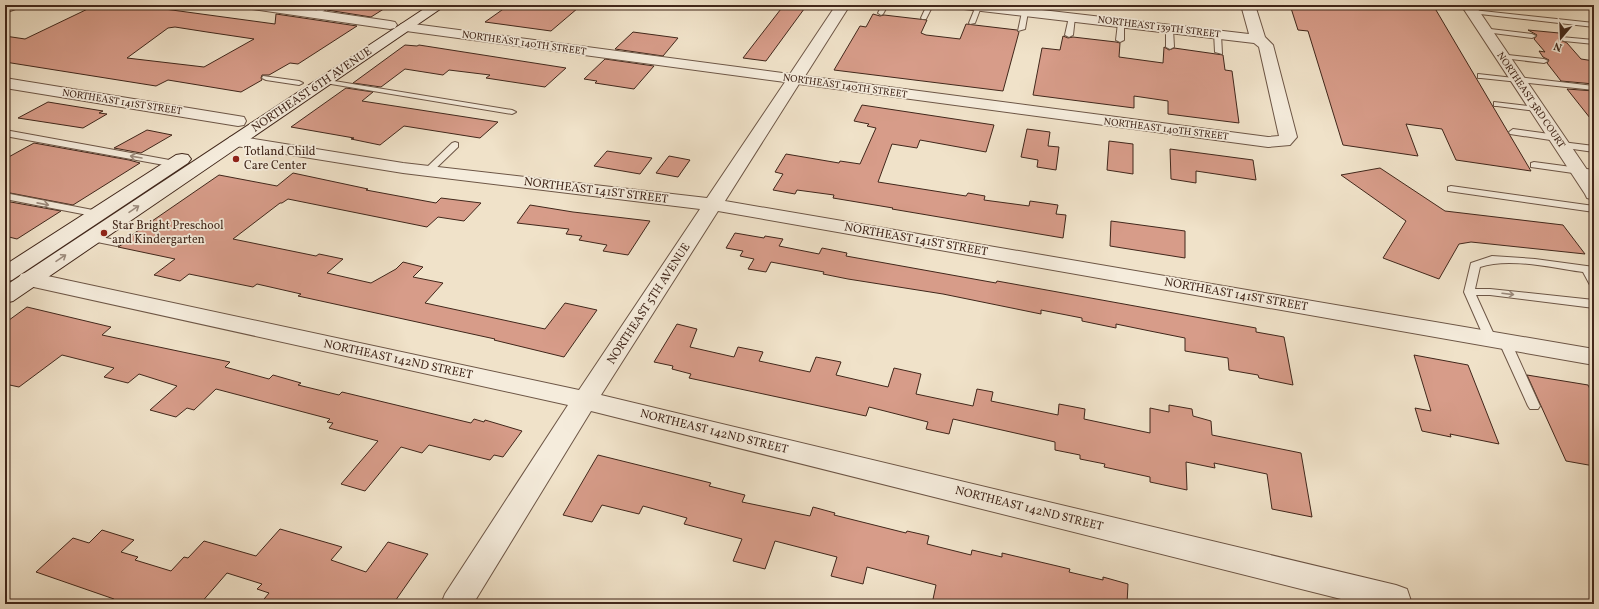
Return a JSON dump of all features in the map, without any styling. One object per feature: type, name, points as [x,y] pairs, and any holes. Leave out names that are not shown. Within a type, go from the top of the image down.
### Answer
[{"type":"street","points":[[5,8],[13,5]]},
{"type":"street","points":[[252,5],[315,14],[384,28]]},
{"type":"street","name":"NORTHEAST 6TH AVENUE","points":[[11,275],[91,238],[237,131],[299,83],[420,5]]},
{"type":"street","name":"NORTHEAST 6TH AVENUE","points":[[5,296],[11,275],[98,214],[175,164],[325,81],[439,5]]},
{"type":"street","name":"NORTHEAST 5TH AVENUE","points":[[456,604],[585,400],[714,205],[843,5]]},
{"type":"street","name":"NORTHEAST 139TH STREET","points":[[964,5],[1258,39]]},
{"type":"street","points":[[1248,5],[1258,39]]},
{"type":"street","name":"NORTHEAST 3RD COURT","points":[[1471,9],[1559,142],[1586,172],[1594,194]]},
{"type":"street","name":"NORTHEAST 140TH STREET","points":[[406,27],[794,80],[1268,142],[1284,141],[1288,137],[1266,45],[1258,39]]},
{"type":"street","points":[[237,131],[236,137],[252,122],[369,44],[384,28]]},
{"type":"street","name":"NORTHEAST 141ST STREET","points":[[5,83],[428,171],[714,205],[1594,357]]},
{"type":"street","name":"NORTHEAST 142ND STREET","points":[[11,275],[585,400],[1397,601]]},
{"type":"lane","points":[[315,14],[330,5]]},
{"type":"lane","points":[[881,13],[885,5]]},
{"type":"lane","points":[[924,18],[930,5]]},
{"type":"lane","points":[[972,23],[978,7]]},
{"type":"lane","points":[[1471,9],[1594,25]]},
{"type":"lane","points":[[1020,29],[1025,12]]},
{"type":"lane","points":[[1069,35],[1072,18]]},
{"type":"lane","points":[[1120,40],[1121,23]]},
{"type":"lane","points":[[1169,28],[1170,47]]},
{"type":"lane","points":[[1485,30],[1532,36]]},
{"type":"lane","points":[[1217,34],[1219,52]]},
{"type":"lane","points":[[1564,39],[1594,42]]},
{"type":"lane","points":[[1502,56],[1544,61]]},
{"type":"lane","points":[[1481,76],[1594,88]]},
{"type":"lane","points":[[266,78],[299,83]]},
{"type":"lane","points":[[325,81],[512,112]]},
{"type":"lane","points":[[1497,104],[1537,108]]},
{"type":"lane","points":[[1513,132],[1594,149]]},
{"type":"lane","points":[[5,134],[175,164]]},
{"type":"lane","points":[[428,171],[456,145]]},
{"type":"lane","points":[[1534,165],[1586,172]]},
{"type":"lane","points":[[1451,189],[1594,209]]},
{"type":"lane","points":[[5,196],[98,214]]},
{"type":"lane","points":[[91,238],[117,243]]},
{"type":"lane","points":[[1534,406],[1470,292],[1475,265],[1492,259],[1535,262],[1590,270],[1594,283]]},
{"type":"lane","points":[[1470,292],[1490,292],[1594,304]]},
{"type":"building","points":[[96,5],[135,5],[275,24],[276,14],[357,26],[298,64],[290,63],[269,75],[262,75],[262,80],[241,92],[168,80],[156,86],[5,62],[5,36],[25,39]],"holes":[[[175,27],[254,39],[204,67],[127,58],[168,28]]]},
{"type":"building","points":[[334,5],[390,5],[371,17],[327,10]]},
{"type":"building","points":[[509,5],[553,5],[578,8],[551,31],[485,22]]},
{"type":"building","points":[[784,5],[807,5],[766,61],[743,58]]},
{"type":"building","points":[[1290,5],[1433,5],[1531,171],[1456,160],[1442,129],[1406,124],[1418,156],[1343,145],[1308,31],[1298,30]]},
{"type":"building","points":[[873,14],[880,16],[884,15],[927,20],[921,33],[926,35],[960,39],[966,24],[1017,30],[1019,32],[1003,91],[834,70],[860,26],[866,27]]},
{"type":"building","points":[[1528,30],[1559,33],[1561,36],[1559,39],[1567,43],[1581,59],[1594,61],[1594,84],[1561,81],[1547,63],[1549,60],[1543,57],[1539,51],[1545,52],[1534,39],[1537,35]]},
{"type":"building","points":[[633,32],[678,38],[663,56],[615,49]]},
{"type":"building","points":[[1063,36],[1068,38],[1073,37],[1120,43],[1119,57],[1163,63],[1164,47],[1169,50],[1174,48],[1223,55],[1225,70],[1232,71],[1239,123],[1168,114],[1168,101],[1134,96],[1134,108],[1033,95],[1042,48],[1060,50]]},
{"type":"building","points":[[405,45],[419,45],[566,68],[545,87],[486,78],[490,75],[449,70],[443,75],[405,69],[381,87],[353,83]]},
{"type":"building","points":[[605,59],[654,66],[634,89],[595,83],[597,81],[584,79]]},
{"type":"building","points":[[346,88],[373,92],[362,101],[498,122],[480,138],[404,126],[380,145],[351,139],[354,138],[291,127]]},
{"type":"building","points":[[1567,89],[1594,91],[1594,123]]},
{"type":"building","points":[[48,102],[103,111],[99,113],[107,114],[83,128],[18,118]]},
{"type":"building","points":[[862,105],[994,125],[986,152],[920,140],[917,148],[892,144],[878,182],[966,196],[968,193],[985,196],[984,200],[1029,206],[1030,201],[1058,205],[1056,214],[1066,215],[1063,238],[833,198],[834,195],[797,190],[795,194],[773,190],[783,174],[775,172],[786,154],[839,163],[840,161],[860,164],[876,128],[867,126],[869,124],[854,121]]},
{"type":"building","points":[[1027,129],[1050,132],[1048,146],[1059,147],[1056,170],[1037,167],[1038,160],[1021,157]]},
{"type":"building","points":[[147,130],[172,135],[141,153],[114,148]]},
{"type":"building","points":[[1109,141],[1133,144],[1133,174],[1107,170]]},
{"type":"building","points":[[34,143],[140,163],[73,205],[5,192],[5,159]]},
{"type":"building","points":[[1170,149],[1253,160],[1256,180],[1196,171],[1196,183],[1171,179]]},
{"type":"building","points":[[607,151],[652,158],[640,174],[594,166]]},
{"type":"building","points":[[669,156],[690,160],[678,177],[656,173]]},
{"type":"building","points":[[1380,168],[1445,211],[1563,225],[1585,254],[1471,242],[1459,244],[1439,279],[1383,258],[1406,221],[1341,175]]},
{"type":"building","points":[[293,173],[368,189],[366,190],[436,203],[441,198],[481,203],[464,221],[438,217],[427,227],[288,199],[280,203],[233,239],[316,256],[319,254],[343,259],[327,273],[371,283],[396,269],[403,262],[423,267],[413,277],[443,283],[425,303],[545,329],[565,303],[597,310],[564,357],[494,340],[495,339],[298,296],[301,294],[257,284],[253,287],[189,274],[180,281],[154,275],[175,259],[118,247],[123,244],[123,241],[219,175],[277,186]]},
{"type":"building","points":[[5,201],[61,211],[17,239],[5,236]]},
{"type":"building","points":[[530,205],[573,212],[650,221],[628,255],[603,251],[607,245],[579,240],[582,236],[566,234],[569,229],[517,223]]},
{"type":"building","points":[[1111,221],[1185,231],[1185,258],[1110,246]]},
{"type":"building","points":[[735,233],[764,238],[765,236],[783,239],[779,246],[819,254],[822,248],[847,253],[846,256],[996,283],[997,281],[1256,328],[1256,332],[1284,337],[1293,385],[1259,378],[1258,375],[1229,370],[1228,358],[1185,351],[1185,338],[1116,324],[1116,328],[1082,321],[1082,318],[1041,310],[1041,314],[943,294],[848,279],[823,274],[824,272],[771,262],[766,272],[748,269],[754,259],[740,256],[743,251],[726,248]]},
{"type":"building","points":[[27,307],[111,327],[102,335],[230,362],[225,367],[269,379],[273,375],[301,383],[298,385],[339,395],[342,392],[471,423],[474,419],[484,422],[485,420],[522,431],[503,457],[494,455],[490,460],[429,445],[422,453],[401,447],[365,491],[341,484],[378,441],[329,428],[333,423],[327,422],[330,419],[216,389],[194,410],[187,408],[176,417],[150,410],[177,386],[139,374],[128,383],[104,377],[114,368],[62,355],[19,387],[5,384],[5,323]]},
{"type":"building","points":[[677,324],[697,329],[690,347],[734,357],[738,347],[763,352],[759,361],[810,372],[816,357],[841,362],[836,375],[888,387],[894,368],[921,374],[916,394],[973,406],[977,389],[993,392],[991,401],[1058,415],[1059,404],[1085,409],[1084,419],[1150,433],[1150,408],[1169,412],[1169,405],[1192,409],[1193,416],[1211,421],[1212,435],[1301,453],[1312,517],[1272,509],[1267,474],[1214,463],[1215,468],[1186,462],[1187,490],[1150,482],[1150,477],[1104,467],[1105,464],[1080,459],[1080,455],[1055,450],[1055,442],[953,419],[949,434],[926,429],[928,422],[869,407],[866,416],[689,378],[691,374],[672,369],[673,366],[654,362]]},
{"type":"building","points":[[1414,355],[1468,365],[1499,444],[1450,434],[1451,437],[1422,431],[1415,408],[1431,411]]},
{"type":"building","points":[[1527,375],[1588,385],[1594,397],[1594,466],[1566,461]]},
{"type":"building","points":[[598,455],[711,483],[709,486],[745,495],[742,502],[810,516],[813,507],[835,513],[834,515],[906,533],[907,531],[929,536],[927,544],[971,555],[972,550],[1002,557],[1002,553],[1070,569],[1069,572],[1103,580],[1103,577],[1128,584],[1127,604],[932,604],[936,585],[867,567],[863,584],[831,576],[837,557],[775,541],[765,569],[733,561],[742,539],[684,524],[687,518],[643,506],[639,514],[602,505],[592,522],[563,515]]},
{"type":"building","points":[[280,529],[342,547],[331,560],[366,572],[388,542],[428,554],[393,604],[260,604],[269,593],[257,589],[262,584],[227,573],[200,604],[108,604],[114,599],[36,572],[73,538],[89,543],[102,530],[134,540],[121,552],[138,557],[135,560],[171,571],[184,557],[188,558],[204,541],[256,556]]},
{"type":"place","name":"Totland Child Care Center","points":[[236,159]]},
{"type":"place","name":"Star Bright Preschool and Kindergarten","points":[[104,233]]}]
